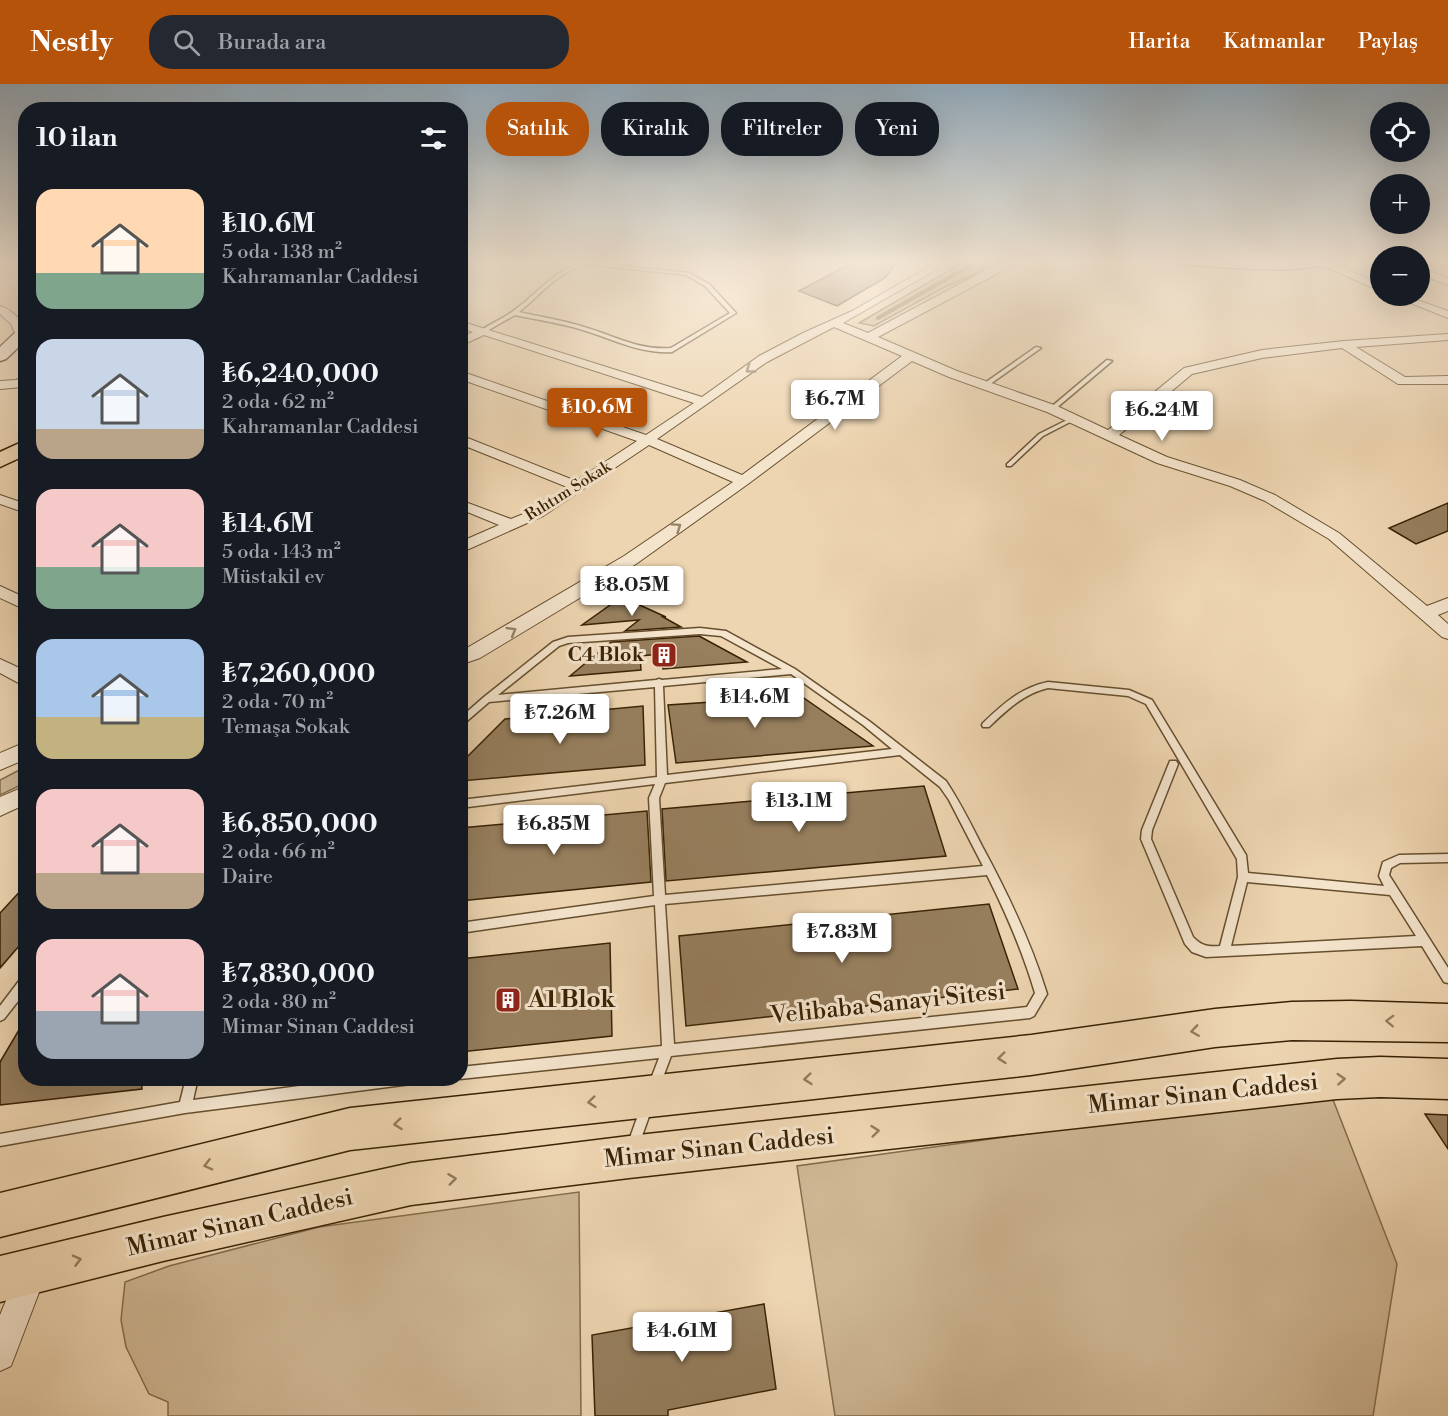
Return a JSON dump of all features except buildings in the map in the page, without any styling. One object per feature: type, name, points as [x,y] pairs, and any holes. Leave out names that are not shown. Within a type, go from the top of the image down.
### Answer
[{"type":"main road","points":[[0,453],[18,443]]},
{"type":"main road","points":[[0,461],[18,451]]},
{"type":"main road","points":[[0,1215],[350,1129],[1031,1055],[1215,1028],[1351,1020],[1448,1023]]},
{"type":"main road","name":"Mimar Sinan Caddesi","points":[[16,1275],[411,1184],[629,1157],[1337,1079],[1380,1077],[1448,1079]]},
{"type":"street","points":[[868,338],[896,322]]},
{"type":"street","points":[[834,323],[909,357],[1052,409],[1162,460],[1235,483],[1304,516],[1334,536],[1448,633]]},
{"type":"street","name":"Rıhtım Sokak","points":[[468,544],[538,513],[705,402],[763,359],[834,323]]},
{"type":"street","points":[[468,327],[705,402]]},
{"type":"street","points":[[468,339],[483,332]]},
{"type":"street","points":[[1109,436],[1188,371],[1245,357],[1344,344],[1448,337]]},
{"type":"street","points":[[0,356],[18,338]]},
{"type":"street","points":[[1344,344],[1402,381],[1448,380]]},
{"type":"street","points":[[468,656],[630,560],[742,481],[909,357]]},
{"type":"street","points":[[468,378],[648,440],[742,481]]},
{"type":"street","points":[[0,385],[18,384]]},
{"type":"street","points":[[468,442],[579,487]]},
{"type":"street","points":[[0,500],[18,506]]},
{"type":"street","points":[[468,507],[512,525]]},
{"type":"street","points":[[0,591],[18,601]]},
{"type":"street","points":[[1425,614],[1448,604]]},
{"type":"street","points":[[0,665],[18,675]]},
{"type":"street","points":[[0,762],[18,754]]},
{"type":"street","points":[[0,807],[18,798]]},
{"type":"street","points":[[0,1355],[16,1275]]},
{"type":"lane","points":[[483,332],[499,322]]},
{"type":"lane","points":[[556,322],[583,328],[647,351],[661,352],[672,350],[718,322]]},
{"type":"lane","points":[[984,386],[1038,348]]},
{"type":"lane","points":[[1052,409],[1109,361]]},
{"type":"lane","points":[[1009,465],[1041,435],[1073,419]]},
{"type":"lane","name":"Velibaba Sanayi Sitesi","points":[[468,717],[556,644],[568,640],[723,633],[792,671],[943,784],[952,797],[1000,891],[1037,975],[1041,994],[1030,1011],[468,1072]]},
{"type":"lane","points":[[487,699],[792,671]]},
{"type":"lane","points":[[629,1157],[668,1049],[654,798],[662,779],[659,682]]},
{"type":"lane","points":[[986,724],[1018,695],[1036,687],[1061,686],[1129,693],[1143,698],[1154,707],[1239,850],[1244,868],[1243,877],[1224,951]]},
{"type":"lane","points":[[468,803],[901,751]]},
{"type":"lane","points":[[1173,764],[1147,830],[1146,839],[1191,944],[1206,952],[1425,941]]},
{"type":"lane","points":[[1448,858],[1399,859],[1387,866],[1384,876],[1448,978]]},
{"type":"lane","points":[[468,926],[660,900],[988,870]]},
{"type":"lane","points":[[1243,877],[1394,891]]},
{"type":"lane","points":[[0,1015],[18,991]]},
{"type":"lane","points":[[185,1107],[190,1086]]},
{"type":"lane","points":[[0,1140],[185,1107],[349,1086]]},
{"type":"shaded area","points":[[860,322],[881,322],[874,326]]},
{"type":"shaded area","points":[[18,771],[18,786],[0,795],[0,780]]},
{"type":"shaded area","points":[[1330,1092],[1397,1264],[1373,1416],[835,1416],[797,1166]]},
{"type":"shaded area","points":[[579,1192],[581,1416],[168,1416],[168,1402],[149,1394],[126,1347],[121,1320],[125,1282],[169,1266],[319,1227]]},
{"type":"place","name":"C4 Blok","points":[[664,655]]},
{"type":"place","name":"A1 Blok","points":[[508,1000]]}]
